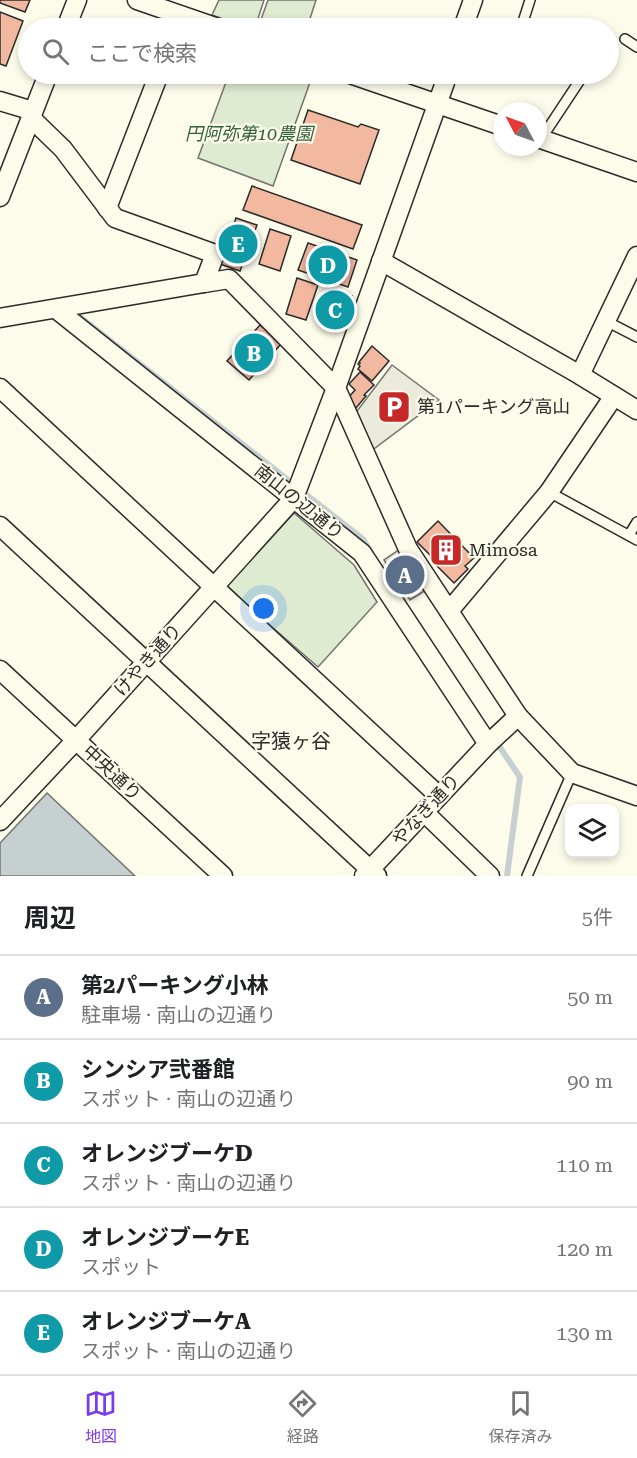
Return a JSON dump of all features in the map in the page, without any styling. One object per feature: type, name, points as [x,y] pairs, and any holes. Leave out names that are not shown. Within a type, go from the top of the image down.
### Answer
[{"type":"street","points":[[70,18],[77,0]]},
{"type":"street","points":[[137,0],[171,18]]},
{"type":"street","points":[[467,18],[473,0]]},
{"type":"street","points":[[0,197],[44,84]]},
{"type":"street","points":[[107,208],[155,84]]},
{"type":"street","points":[[379,84],[493,123]]},
{"type":"street","points":[[294,498],[336,388],[445,84]]},
{"type":"street","points":[[0,101],[32,115],[63,149],[115,218],[215,254],[204,283]]},
{"type":"street","points":[[547,141],[637,172]]},
{"type":"street","points":[[381,261],[637,410]]},
{"type":"street","points":[[580,375],[636,262]]},
{"type":"street","points":[[0,318],[229,279],[336,388],[408,549],[518,716],[572,773],[637,796]]},
{"type":"street","name":"南山の辺通り","points":[[56,309],[362,553],[488,744]]},
{"type":"street","points":[[0,388],[439,796]]},
{"type":"street","points":[[449,611],[549,492],[614,396]]},
{"type":"street","name":"けやき通り","points":[[0,820],[76,740],[294,498]]},
{"type":"street","points":[[0,526],[370,874]]},
{"type":"street","name":"中央通り","points":[[0,670],[223,876]]},
{"type":"street","name":"やなぎ通り","points":[[370,874],[424,812],[488,744],[518,716]]},
{"type":"street","points":[[424,812],[490,876]]},
{"type":"lane","points":[[524,18],[530,0]]},
{"type":"lane","points":[[625,39],[637,47]]},
{"type":"lane","points":[[547,129],[577,84]]},
{"type":"lane","points":[[606,321],[637,337]]},
{"type":"lane","points":[[549,492],[633,537],[637,522]]},
{"type":"lane","points":[[527,876],[572,773]]},
{"type":"green space","points":[[219,0],[264,0],[258,18],[220,18],[212,15]]},
{"type":"green space","points":[[268,0],[316,0],[310,18],[262,18]]},
{"type":"green space","name":"円阿弥第10農園","points":[[225,84],[309,84],[273,186],[198,158]]},
{"type":"green space","points":[[294,513],[354,565],[377,602],[318,667],[226,587]]},
{"type":"shaded area","name":"第1パーキング高山","points":[[392,365],[439,400],[371,451],[354,415]]},
{"type":"shaded area","points":[[400,549],[426,590],[410,600],[384,560]]},
{"type":"shaded area","points":[[47,793],[135,876],[0,876],[0,843]]},
{"type":"building","points":[[0,0],[30,0],[25,12],[0,3]]},
{"type":"building","points":[[0,12],[18,19],[18,34],[6,66],[0,64]]},
{"type":"building","points":[[308,110],[358,127],[361,124],[379,130],[360,184],[291,160]]},
{"type":"building","points":[[252,186],[362,225],[353,249],[243,210]]},
{"type":"building","points":[[236,218],[257,225],[240,271],[220,264]]},
{"type":"building","points":[[270,229],[291,236],[280,271],[259,264]]},
{"type":"building","points":[[308,243],[357,260],[348,287],[298,270]]},
{"type":"building","points":[[297,278],[318,285],[306,320],[286,314]]},
{"type":"building","points":[[331,289],[352,296],[340,331],[319,324]]},
{"type":"building","points":[[260,325],[281,344],[249,380],[227,361]]},
{"type":"building","points":[[372,346],[389,361],[372,381],[358,369],[360,366],[358,364]]},
{"type":"building","points":[[360,372],[374,385],[356,408],[347,399],[355,390],[349,384]]},
{"type":"building","name":"Mimosa","points":[[438,521],[474,558],[465,566],[468,569],[454,583],[417,542]]},
{"type":"waterway","points":[[80,317],[287,479]]},
{"type":"waterway","points":[[308,496],[363,539],[370,551]]},
{"type":"waterway","points":[[499,746],[520,777],[507,876]]},
{"type":"place","name":"オレンジブーケA","points":[[238,244]]},
{"type":"place","name":"オレンジブーケE","points":[[328,265]]},
{"type":"place","name":"オレンジブーケD","points":[[335,310]]},
{"type":"place","name":"シンシア弐番館","points":[[254,353]]},
{"type":"place","name":"第1パーキング高山","points":[[394,407]]},
{"type":"place","name":"Mimosa","points":[[446,550]]},
{"type":"place","name":"第2パーキング小林","points":[[405,575]]},
{"type":"district","name":"字猿ヶ谷","points":[[291,741]]}]
